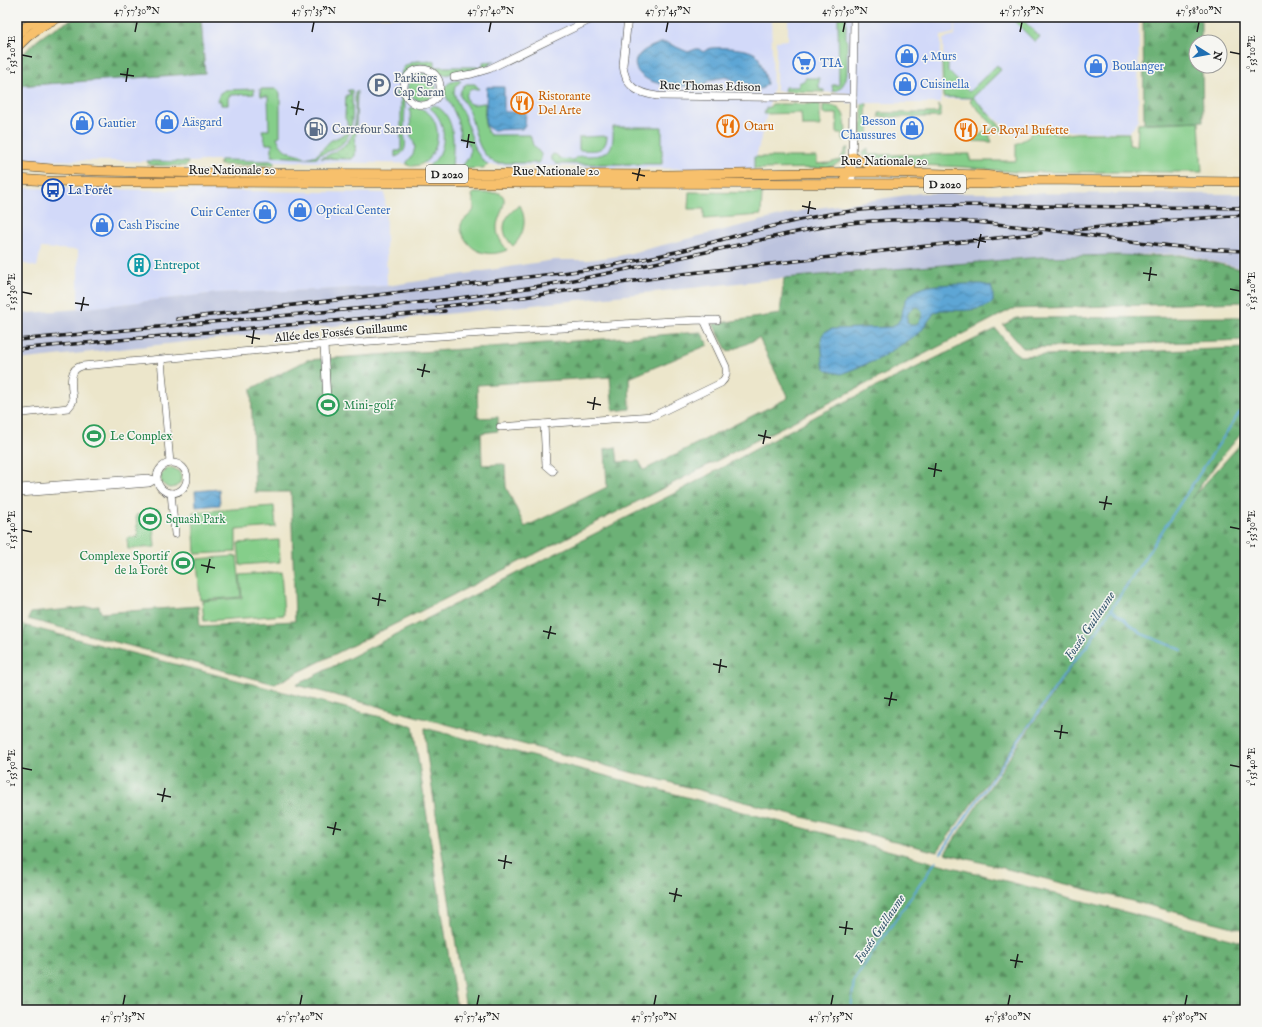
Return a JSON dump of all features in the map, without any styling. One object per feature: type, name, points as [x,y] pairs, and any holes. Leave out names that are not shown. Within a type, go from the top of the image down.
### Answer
[{"type":"main road","points":[[17,34],[41,17]]},
{"type":"main road","points":[[17,47],[34,31],[60,17]]},
{"type":"main road","points":[[850,172],[853,157]]},
{"type":"main road","name":"Rue Nationale 20","points":[[853,157],[870,165],[961,169],[982,175]]},
{"type":"main road","name":"Rue Nationale 20","points":[[17,166],[52,169],[214,173],[667,175],[877,172],[982,175],[1039,180]]},
{"type":"main road","name":"D 2020","points":[[704,184],[723,180],[844,178],[850,172]]},
{"type":"main road","name":"Rue Nationale 20","points":[[17,179],[104,182],[704,184],[987,184],[1039,180]]},
{"type":"main road","name":"D 2020","points":[[1039,180],[1245,182]]},
{"type":"street","points":[[454,77],[489,69],[596,17]]},
{"type":"street","name":"Rue Thomas Edison","points":[[627,17],[623,64],[625,77],[633,88],[647,95],[696,97],[853,98]]},
{"type":"street","points":[[853,157],[854,17]]},
{"type":"street","points":[[416,70],[426,70],[431,72],[437,79],[439,87],[438,95],[431,103],[426,105],[416,104],[406,97],[404,81],[407,76],[416,70]]},
{"type":"street","points":[[850,172],[852,184]]},
{"type":"street","points":[[500,427],[654,416],[721,383],[726,378],[726,367],[704,320]]},
{"type":"street","name":"Allée des Fossés Guillaume","points":[[17,411],[23,413],[68,408],[72,403],[71,375],[75,368],[78,367],[441,335],[717,320]]},
{"type":"street","points":[[324,345],[327,400]]},
{"type":"street","points":[[161,360],[170,463]]},
{"type":"street","points":[[544,424],[546,465],[553,471]]},
{"type":"street","points":[[17,491],[19,488],[148,478],[155,480],[162,489],[172,493],[180,491],[186,484],[187,479],[181,466],[170,463],[159,470],[155,480]]},
{"type":"street","points":[[172,493],[175,534]]},
{"type":"shaded area","points":[[201,17],[771,17],[773,89],[753,170],[212,160],[194,162],[37,160],[17,157],[17,86],[205,73]]},
{"type":"shaded area","points":[[788,17],[954,17],[954,33],[941,36],[941,103],[847,103],[847,93],[776,91],[776,41],[788,40]]},
{"type":"shaded area","points":[[955,17],[1139,17],[1138,120],[1129,132],[1060,131],[1050,126],[1041,124],[1016,136],[972,99],[944,99],[943,39],[955,36]]},
{"type":"shaded area","points":[[17,188],[385,193],[387,286],[218,293],[78,309],[78,250],[41,248],[37,267],[17,262]]},
{"type":"shaded area","points":[[921,193],[1245,194],[1245,269],[1182,254],[1041,257],[784,278],[17,360],[17,314],[78,309],[218,293],[387,286],[554,260],[588,260],[619,256],[804,210]]},
{"type":"green space","points":[[80,17],[201,17],[205,73],[17,86],[17,61],[30,46],[62,24]]},
{"type":"green space","points":[[838,17],[846,17],[847,73],[843,85],[833,92],[832,85],[839,85]]},
{"type":"green space","points":[[1010,17],[1020,17],[1040,37],[1035,42]]},
{"type":"green space","points":[[1143,17],[1201,17],[1201,34],[1188,34],[1188,74],[1202,74],[1203,121],[1144,123]]},
{"type":"green space","points":[[948,59],[948,71],[969,92],[997,65],[1001,70],[973,97],[1003,129],[989,135],[992,142],[968,141],[995,127],[970,101],[973,98],[943,97],[942,61]]},
{"type":"green space","points":[[416,61],[435,61],[435,67],[483,67],[444,75],[424,64],[416,66],[402,76],[401,75],[404,67]]},
{"type":"green space","points":[[495,61],[484,68],[483,62]]},
{"type":"green space","points":[[422,73],[432,77],[436,87],[432,97],[422,101],[412,97],[408,87],[412,77]]},
{"type":"green space","points":[[805,78],[819,78],[819,89],[824,90],[824,92],[784,91],[785,87],[799,87],[799,83],[805,80]]},
{"type":"green space","points":[[461,81],[455,87],[454,92],[465,117],[476,151],[488,165],[483,168],[460,169],[468,158],[470,148],[466,139],[460,139],[459,125],[444,89],[452,82]]},
{"type":"green space","points":[[466,84],[475,84],[479,89],[470,90],[466,96],[466,99],[472,104],[485,103],[485,124],[490,135],[530,135],[533,145],[541,154],[541,159],[538,163],[496,163],[489,159],[480,146],[471,116],[461,99],[461,90]]},
{"type":"green space","points":[[254,89],[254,94],[230,95],[228,98],[228,105],[221,105],[221,101],[217,101],[220,93],[225,90]]},
{"type":"green space","points":[[260,89],[277,89],[280,94],[280,136],[277,137],[286,150],[306,158],[272,156],[272,144],[266,144],[262,130],[269,130],[268,96],[261,96]]},
{"type":"green space","points":[[352,90],[352,122],[347,138],[341,145],[320,154],[317,158],[306,158],[317,155],[330,141],[347,133],[349,126],[345,118],[346,95],[349,95],[350,92],[347,91]]},
{"type":"green space","points":[[357,91],[355,156],[352,159],[321,158],[343,146],[353,133],[355,126],[355,93]]},
{"type":"green space","points":[[396,91],[401,92],[405,101],[405,149],[399,156],[395,157],[395,151],[401,151],[401,97],[396,96]]},
{"type":"green space","points":[[772,104],[820,104],[820,126],[802,126],[801,113],[764,114],[766,108],[770,107]]},
{"type":"green space","points":[[862,104],[867,104],[866,117],[869,117],[868,140],[862,140]]},
{"type":"green space","points":[[434,105],[442,110],[451,124],[453,142],[451,169],[425,169],[439,155],[443,143],[443,130],[441,123],[435,112],[430,108]]},
{"type":"green space","points":[[823,105],[837,108],[844,115],[846,140],[842,140],[842,133],[837,133],[837,114],[823,114]]},
{"type":"green space","points":[[939,105],[941,117],[879,117],[879,113],[938,113]]},
{"type":"green space","points":[[412,107],[425,110],[433,118],[437,129],[437,140],[434,151],[427,160],[418,165],[407,165],[407,162],[413,155],[415,147],[411,138],[410,109]]},
{"type":"green space","points":[[1199,121],[1202,172],[1016,172],[964,167],[878,163],[868,160],[861,153],[868,148],[868,155],[970,154],[970,161],[1016,161],[1016,144],[1029,137],[1031,132],[1042,128],[1049,128],[1053,133],[1063,135],[1076,133],[1129,133],[1129,145],[1137,146],[1138,124]]},
{"type":"green space","points":[[613,127],[662,127],[662,164],[556,164],[551,159],[553,154],[557,155],[560,159],[573,160],[580,156],[596,156],[606,152],[612,145]]},
{"type":"green space","points":[[607,136],[604,146],[598,150],[579,150],[579,137]]},
{"type":"green space","points":[[846,148],[848,148],[847,152],[843,159],[826,168],[754,169],[754,157],[817,157],[817,164],[829,163],[840,160]]},
{"type":"green space","points":[[220,160],[274,161],[274,165],[221,165],[219,164]]},
{"type":"green space","points":[[147,161],[188,162],[186,166],[151,165]]},
{"type":"green space","points":[[689,192],[762,193],[761,215],[704,219],[704,209],[688,209]]},
{"type":"green space","points":[[474,193],[499,193],[503,196],[504,204],[497,224],[497,231],[500,240],[507,250],[495,253],[483,252],[472,247],[464,237],[461,230],[461,225],[473,211],[474,205],[472,195]]},
{"type":"green space","points":[[520,205],[524,216],[524,227],[520,237],[513,246],[505,235],[504,224],[514,209]]},
{"type":"green space","points":[[1181,255],[1245,270],[1245,302],[1012,309],[533,555],[275,684],[28,619],[31,613],[99,606],[101,613],[198,606],[200,626],[295,621],[291,492],[255,492],[251,389],[307,360],[701,332],[708,345],[629,378],[630,409],[613,411],[610,377],[477,385],[478,418],[498,417],[498,431],[481,433],[482,465],[505,465],[506,487],[525,527],[607,487],[605,449],[616,447],[618,462],[639,461],[644,470],[788,398],[759,338],[728,352],[713,324],[780,314],[784,278],[1041,257]]},
{"type":"green space","points":[[1245,317],[1245,340],[1023,348],[1003,325],[1017,318]]},
{"type":"green space","points":[[996,329],[1012,350],[1020,356],[1245,348],[1245,429],[1216,464],[1191,499],[1245,439],[1245,930],[945,853],[1084,648],[937,852],[296,685],[679,491],[818,415]]},
{"type":"green space","points":[[167,468],[175,468],[181,474],[181,482],[175,488],[167,488],[161,482],[161,474]]},
{"type":"green space","points":[[274,506],[276,527],[236,530],[236,552],[195,554],[193,512]]},
{"type":"green space","points":[[149,509],[159,510],[160,525],[153,526],[155,547],[128,549],[127,538],[138,537],[136,515],[146,514],[146,511],[149,511]]},
{"type":"green space","points":[[279,540],[280,562],[240,565],[238,543]]},
{"type":"green space","points":[[237,556],[241,597],[200,600],[197,559]]},
{"type":"green space","points":[[281,572],[284,615],[204,621],[202,601],[242,598],[240,575]]},
{"type":"green space","points":[[17,623],[26,626],[17,658]]},
{"type":"green space","points":[[26,626],[413,726],[457,1010],[17,1010],[17,658]]},
{"type":"green space","points":[[425,728],[1245,943],[1245,1010],[466,1010],[427,755]]},
{"type":"water","points":[[661,43],[667,43],[688,52],[699,49],[703,52],[711,48],[735,48],[748,51],[757,55],[767,84],[760,89],[749,84],[734,82],[726,77],[709,80],[704,86],[669,85],[651,81],[640,74],[636,67],[636,59],[643,51]]},
{"type":"water","points":[[487,87],[504,87],[504,112],[526,112],[525,125],[522,129],[492,130],[487,127],[485,122]]},
{"type":"water","points":[[981,284],[991,286],[993,293],[993,302],[987,306],[975,309],[940,310],[934,313],[922,330],[915,336],[877,360],[841,374],[828,371],[824,367],[821,339],[825,332],[832,329],[891,327],[899,321],[904,304],[909,296],[921,288],[936,285]],"holes":[[[919,307],[922,312],[921,319],[915,325],[910,325],[907,322],[908,313],[911,309]]]},
{"type":"water","points":[[219,489],[220,505],[196,507],[195,491]]},
{"type":"waterway","name":"Fossés Guillaume","points":[[941,853],[1073,662],[1087,646],[1245,404]]},
{"type":"waterway","points":[[1111,609],[1142,634],[1182,650]]},
{"type":"waterway","name":"Fossés Guillaume","points":[[851,1010],[854,980],[936,861]]},
{"type":"waterway","points":[[729,1010],[732,1007],[775,1007],[780,1010]]},
{"type":"railway","points":[[177,319],[586,270],[672,253],[802,219],[867,209],[946,205],[1245,208]]},
{"type":"railway","points":[[1075,230],[1136,223],[1245,215]]},
{"type":"railway","points":[[17,340],[387,306],[479,295],[541,286],[602,274],[807,230],[839,224],[872,221],[947,220],[985,223],[1180,247],[1245,251]]},
{"type":"railway","points":[[437,307],[524,297],[682,274],[1041,233]]},
{"type":"railway","points":[[17,349],[445,311]]},
{"type":"place","name":"4 Murs","points":[[907,56]]},
{"type":"place","name":"TIA","points":[[804,63]]},
{"type":"place","name":"Boulanger","points":[[1096,66]]},
{"type":"place","name":"Cuisinella","points":[[905,84]]},
{"type":"place","name":"Parkings Cap Saran","points":[[379,85]]},
{"type":"place","name":"Ristorante Del Arte","points":[[522,103]]},
{"type":"place","name":"Aäsgard","points":[[167,122]]},
{"type":"place","name":"Gautier","points":[[82,123]]},
{"type":"place","name":"Otaru","points":[[728,126]]},
{"type":"place","name":"Besson Chaussures","points":[[912,128]]},
{"type":"place","name":"Carrefour Saran","points":[[316,129]]},
{"type":"place","name":"Le Royal Bufette","points":[[966,130]]},
{"type":"place","name":"La Forêt","points":[[53,190]]},
{"type":"place","name":"Optical Center","points":[[300,210]]},
{"type":"place","name":"Cuir Center","points":[[265,212]]},
{"type":"place","name":"Cash Piscine","points":[[102,225]]},
{"type":"place","name":"Entrepot","points":[[139,265]]},
{"type":"place","name":"Mini-golf","points":[[328,405]]},
{"type":"place","name":"Le Complex","points":[[94,436]]},
{"type":"place","name":"Squash Park","points":[[150,519]]},
{"type":"place","name":"Complexe Sportif de la Forêt","points":[[183,563]]}]
